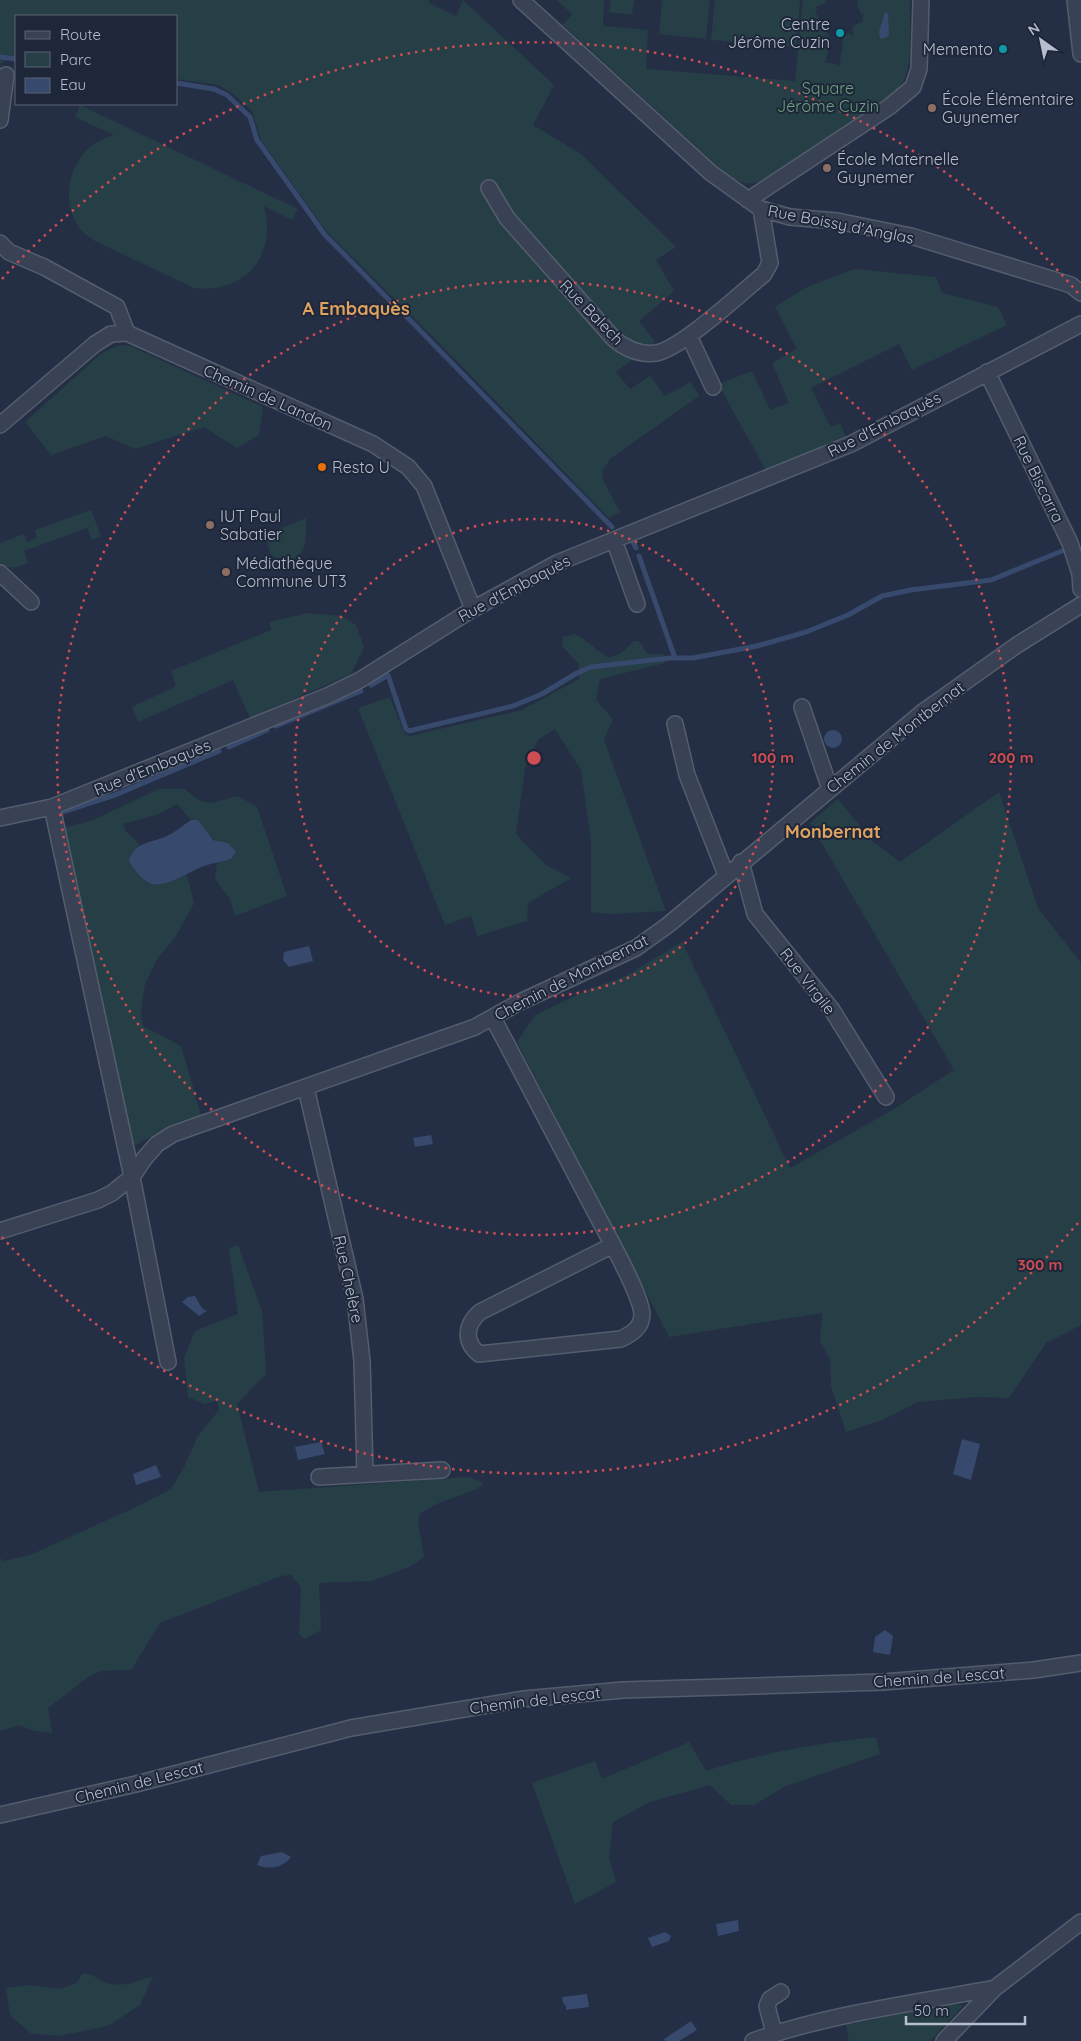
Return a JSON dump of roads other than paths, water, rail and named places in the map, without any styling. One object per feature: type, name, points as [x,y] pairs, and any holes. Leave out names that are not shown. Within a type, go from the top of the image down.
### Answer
[{"type":"street","name":"Rue Boissy d'Anglas","points":[[521,0],[710,173],[761,210],[790,218],[838,221],[932,242],[1071,285],[1081,293]]},
{"type":"street","points":[[748,200],[890,107],[909,91],[917,78],[919,69],[921,0]]},
{"type":"street","points":[[1075,0],[1081,54]]},
{"type":"street","points":[[0,120],[6,75]]},
{"type":"street","name":"Rue Balech","points":[[489,188],[506,218],[614,339],[623,346],[635,351],[656,353],[666,350],[689,336],[764,274],[770,263],[761,210]]},
{"type":"street","points":[[0,244],[9,252],[44,267],[117,307],[127,333],[111,334],[95,344],[3,416]]},
{"type":"street","name":"Rue d'Embaquès","points":[[0,818],[52,807],[328,696],[360,680],[472,610],[557,563],[851,444],[1081,324]]},
{"type":"street","name":"Chemin de Landon","points":[[127,333],[373,444],[408,467],[424,486],[472,610]]},
{"type":"street","points":[[689,336],[714,387]]},
{"type":"street","name":"Rue Biscarra","points":[[987,372],[1076,541],[1081,589]]},
{"type":"street","points":[[614,540],[637,604]]},
{"type":"street","points":[[0,572],[31,602]]},
{"type":"street","name":"Chemin de Montbernat","points":[[0,1231],[98,1200],[112,1193],[132,1177],[157,1144],[172,1134],[475,1027],[520,1002],[636,948],[668,925],[741,862],[924,712],[1017,645],[1081,605]]},
{"type":"street","points":[[802,707],[830,789]]},
{"type":"street","points":[[675,724],[687,775],[726,876]]},
{"type":"street","points":[[52,807],[132,1177],[168,1362]]},
{"type":"street","name":"Rue Virgile","points":[[741,862],[755,914],[832,1010],[886,1097]]},
{"type":"street","points":[[493,1018],[613,1246],[639,1303],[642,1316],[639,1326],[633,1333],[621,1339],[479,1354],[473,1349],[469,1342],[469,1326],[473,1318],[480,1312],[613,1246]]},
{"type":"street","name":"Rue Chelère","points":[[306,1088],[355,1299],[362,1361],[365,1474]]},
{"type":"street","points":[[319,1477],[442,1470]]},
{"type":"street","name":"Chemin de Lescat","points":[[0,1815],[136,1784],[351,1728],[524,1699],[623,1690],[883,1682],[1034,1670],[1081,1664]]},
{"type":"street","points":[[944,2041],[995,1988],[1081,1922]]},
{"type":"street","points":[[753,2041],[823,2021],[995,1988]]},
{"type":"street","points":[[774,2034],[768,2006],[770,1999],[781,1992]]},
{"type":"water","points":[[885,12],[888,13],[889,34],[882,39],[879,32]]},
{"type":"water","points":[[833,730],[839,733],[842,739],[839,745],[833,748],[827,745],[824,739],[827,733]]},
{"type":"water","points":[[191,820],[198,820],[213,840],[228,843],[236,852],[231,859],[204,866],[163,884],[150,883],[143,879],[129,862],[134,850],[170,834]]},
{"type":"water","points":[[309,946],[313,961],[289,967],[283,960],[284,952]]},
{"type":"water","points":[[431,1135],[433,1144],[415,1147],[413,1138]]},
{"type":"water","points":[[195,1296],[202,1308],[207,1311],[199,1316],[182,1302],[188,1297]]},
{"type":"water","points":[[962,1439],[980,1444],[971,1480],[953,1474]]},
{"type":"water","points":[[321,1442],[325,1454],[298,1460],[295,1447]]},
{"type":"water","points":[[156,1465],[161,1477],[136,1485],[133,1474]]},
{"type":"water","points":[[885,1630],[893,1636],[890,1655],[873,1652],[875,1637]]},
{"type":"water","points":[[282,1852],[291,1857],[284,1864],[271,1868],[257,1865],[261,1856]]},
{"type":"water","points":[[738,1920],[739,1931],[718,1936],[716,1924]]},
{"type":"water","points":[[665,1932],[671,1936],[669,1941],[652,1947],[648,1938]]},
{"type":"water","points":[[587,1994],[589,2007],[566,2010],[562,1997]]},
{"type":"water","points":[[691,2021],[697,2030],[679,2041],[665,2041],[664,2039]]},
{"type":"waterway","points":[[0,57],[15,59]]},
{"type":"waterway","points":[[178,83],[214,89],[227,95],[250,117],[257,140],[325,235],[399,310]]},
{"type":"waterway","points":[[405,315],[612,527]]},
{"type":"waterway","points":[[632,540],[636,548]]},
{"type":"waterway","points":[[371,685],[388,675],[406,729],[409,731],[513,706],[542,694],[577,673],[591,667],[670,658],[693,658],[757,646],[806,632],[848,615],[882,596],[911,590],[991,580],[1062,551]]},
{"type":"waterway","points":[[639,556],[675,658]]},
{"type":"waterway","points":[[276,726],[361,691]]},
{"type":"waterway","points":[[229,747],[267,730]]},
{"type":"waterway","points":[[62,812],[115,795],[219,751]]},
{"type":"place","name":"Centre Jérôme Cuzin","points":[[840,33]]},
{"type":"place","name":"Memento","points":[[1003,49]]},
{"type":"place","name":"École Élémentaire Guynemer","points":[[932,108]]},
{"type":"place","name":"École Maternelle Guynemer","points":[[827,168]]},
{"type":"place","name":"Resto U","points":[[322,467]]},
{"type":"place","name":"IUT Paul Sabatier","points":[[210,525]]},
{"type":"place","name":"Médiathèque Commune UT3","points":[[226,572]]},
{"type":"district","name":"A Embaquès","points":[[356,308]]},
{"type":"district","name":"Monbernat","points":[[833,831]]},
{"type":"park label","name":"Square Jérôme Cuzin","points":[[828,97]]}]
